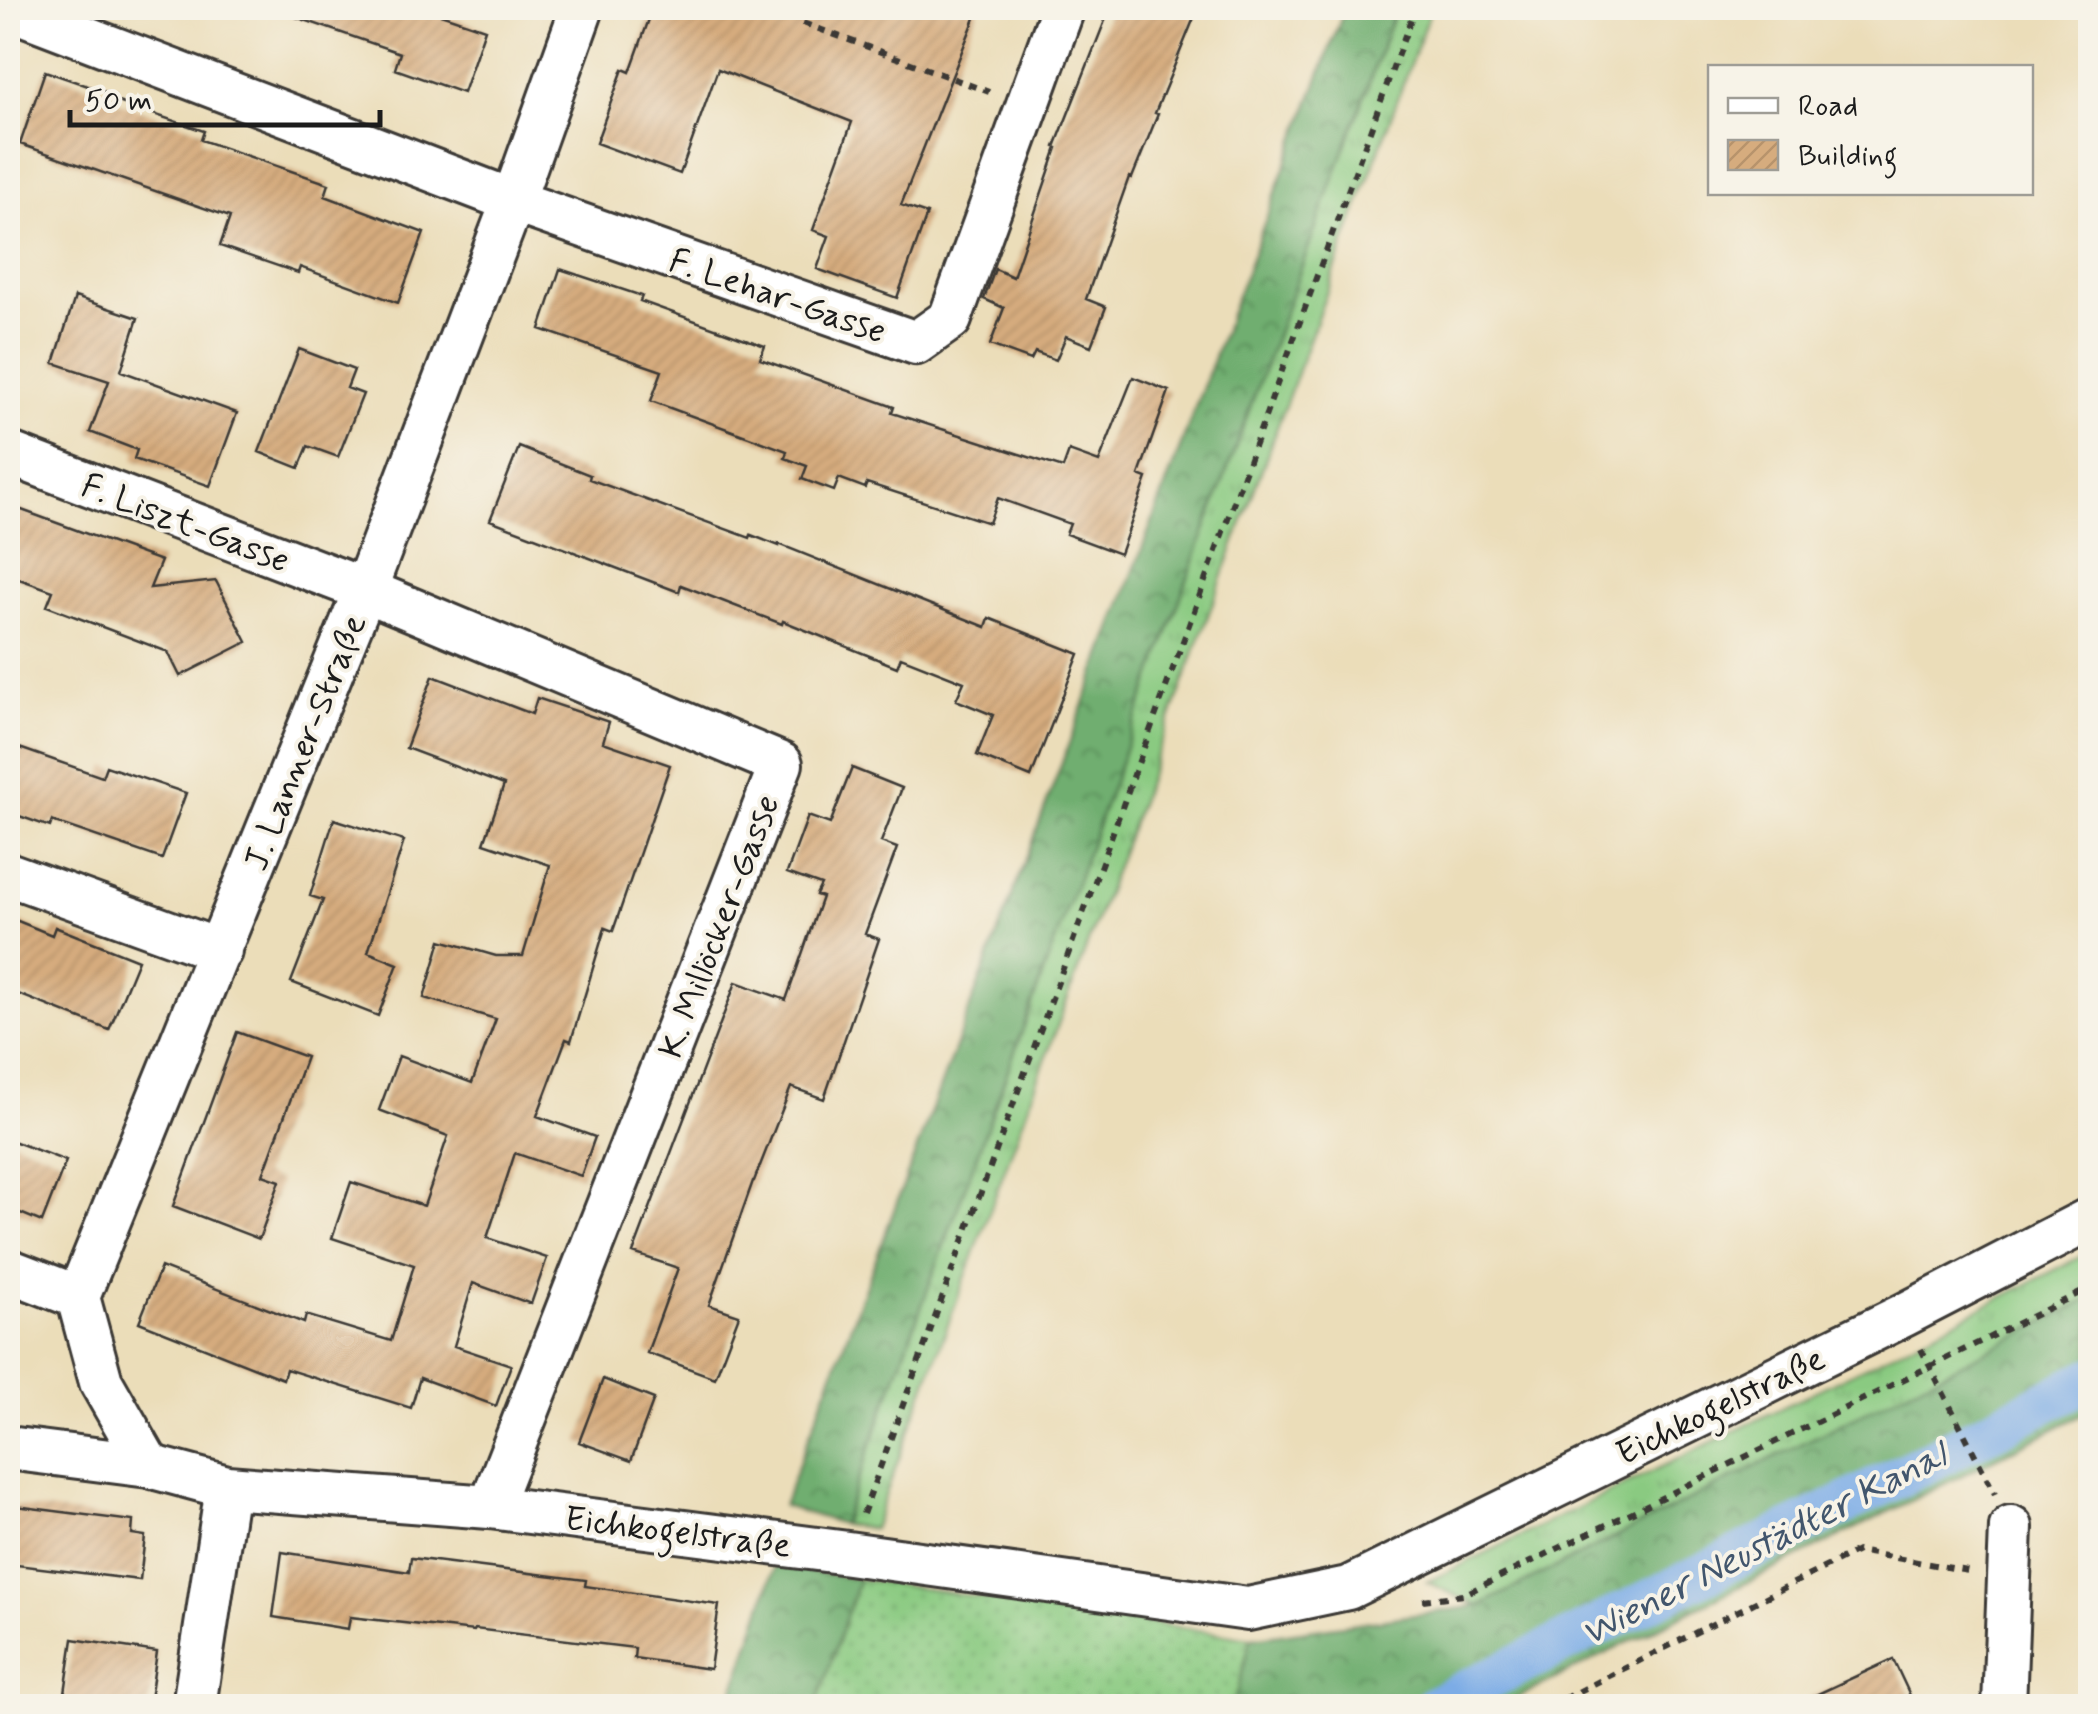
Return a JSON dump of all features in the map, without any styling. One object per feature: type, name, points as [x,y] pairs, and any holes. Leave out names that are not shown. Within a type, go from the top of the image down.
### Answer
[{"type":"street","points":[[8,8],[514,202]]},
{"type":"street","name":"J. Lanner-Straße","points":[[78,1297],[366,590],[514,202],[582,8]]},
{"type":"street","name":"F. Lehar-Gasse","points":[[514,202],[916,343],[950,319],[1063,8]]},
{"type":"street","name":"F. Liszt-Gasse","points":[[8,453],[366,590]]},
{"type":"street","name":"K. Millöcker-Gasse","points":[[366,590],[781,764],[490,1507]]},
{"type":"street","points":[[8,874],[220,952]]},
{"type":"street","name":"Eichkogelstraße","points":[[8,1448],[149,1466],[226,1487],[490,1507],[1248,1609],[1348,1588],[1904,1315],[2090,1219]]},
{"type":"street","points":[[8,1270],[78,1297],[100,1382],[149,1466]]},
{"type":"street","points":[[194,1706],[226,1487]]},
{"type":"street","points":[[2004,1706],[2011,1527]]},
{"type":"path","points":[[848,1553],[1415,8]]},
{"type":"path","points":[[803,22],[1027,106]]},
{"type":"path","name":"Eichkogelstraße","points":[[1418,1601],[1463,1595],[2090,1288]]},
{"type":"path","points":[[1930,1368],[1991,1486]]},
{"type":"path","points":[[1550,1706],[1857,1551],[2009,1578]]},
{"type":"green space","points":[[1345,8],[1396,8],[842,1524],[783,1506]]},
{"type":"green space","points":[[1396,8],[1431,8],[873,1529],[842,1524]]},
{"type":"green space","points":[[2090,1252],[2090,1299],[1478,1606],[1427,1582],[1889,1355]]},
{"type":"green space","points":[[2090,1299],[2090,1411],[1501,1706],[1220,1706],[1235,1698],[1251,1638],[1478,1606]]},
{"type":"green space","points":[[775,1566],[859,1579],[816,1706],[729,1706]]},
{"type":"green space","points":[[859,1579],[1251,1638],[1235,1699],[1220,1706],[816,1706]]},
{"type":"building","points":[[285,8],[423,8],[485,29],[463,93],[395,69],[400,53],[284,13]]},
{"type":"building","points":[[653,8],[979,8],[901,205],[927,214],[897,298],[817,269],[829,236],[813,230],[852,122],[718,69],[680,174],[596,143],[623,69],[630,72]]},
{"type":"building","points":[[1110,8],[1198,8],[1132,178],[1129,177],[1086,299],[1106,307],[1091,346],[1066,336],[1056,360],[1035,352],[1031,360],[990,345],[1004,308],[984,299],[995,269],[1013,277],[1055,147]]},
{"type":"building","points":[[45,71],[114,95],[112,100],[204,131],[201,140],[329,184],[325,196],[424,233],[398,303],[300,267],[298,273],[220,246],[230,217],[20,144]]},
{"type":"building","points":[[560,269],[642,296],[640,301],[765,346],[760,359],[894,407],[892,413],[1063,468],[1069,451],[1099,462],[1133,377],[1169,391],[1139,475],[1147,478],[1120,554],[1066,534],[1070,524],[998,498],[989,523],[867,483],[865,488],[839,478],[834,491],[802,479],[807,466],[785,458],[787,451],[651,401],[662,371],[540,329]]},
{"type":"building","points":[[75,297],[138,318],[121,371],[237,413],[210,486],[134,459],[137,450],[90,432],[109,381],[54,363]]},
{"type":"building","points":[[299,349],[354,370],[347,388],[363,394],[338,457],[308,446],[299,468],[259,452]]},
{"type":"building","points":[[519,447],[590,475],[589,479],[750,538],[751,535],[779,544],[986,627],[989,618],[1079,654],[1031,777],[977,755],[993,715],[956,700],[964,682],[901,657],[897,667],[783,621],[782,624],[681,585],[679,592],[490,520]]},
{"type":"building","points":[[8,505],[161,561],[150,588],[216,581],[247,642],[180,676],[168,652],[47,606],[53,591],[8,575]]},
{"type":"building","points":[[433,676],[532,714],[537,698],[609,722],[603,742],[670,765],[613,931],[605,928],[571,1041],[566,1039],[537,1116],[595,1137],[581,1176],[515,1153],[487,1238],[547,1258],[531,1304],[473,1283],[454,1346],[511,1365],[496,1406],[420,1378],[411,1408],[286,1369],[283,1379],[139,1322],[161,1267],[304,1323],[306,1315],[391,1341],[414,1265],[332,1238],[351,1182],[424,1206],[448,1136],[379,1110],[399,1056],[472,1083],[496,1019],[424,998],[441,940],[496,956],[523,956],[550,865],[484,843],[504,785],[406,748]]},
{"type":"building","points":[[8,744],[102,777],[106,766],[186,793],[162,859],[52,821],[50,827],[8,812]]},
{"type":"building","points":[[852,768],[902,788],[881,842],[897,848],[865,934],[879,939],[824,1099],[791,1087],[753,1181],[709,1305],[739,1315],[715,1378],[647,1353],[678,1268],[633,1253],[736,982],[786,1000],[822,897],[816,895],[821,885],[787,873],[808,816],[830,824]]},
{"type":"building","points":[[334,819],[404,841],[368,952],[398,964],[378,1016],[291,982],[323,900],[310,896]]},
{"type":"building","points":[[8,917],[52,935],[55,927],[138,960],[109,1030],[8,990]]},
{"type":"building","points":[[237,1032],[306,1057],[263,1175],[280,1181],[259,1239],[173,1206]]},
{"type":"building","points":[[8,1139],[66,1161],[42,1222],[8,1208]]},
{"type":"building","points":[[603,1379],[654,1399],[631,1461],[579,1442]]},
{"type":"building","points":[[8,1505],[133,1521],[132,1534],[145,1536],[140,1580],[8,1564]]},
{"type":"building","points":[[282,1552],[409,1572],[411,1558],[586,1580],[585,1586],[719,1605],[710,1669],[634,1658],[635,1648],[350,1617],[348,1629],[273,1617]]},
{"type":"building","points":[[73,1639],[157,1652],[149,1706],[63,1706]]},
{"type":"building","points":[[1893,1659],[1915,1706],[1792,1706]]},
{"type":"waterway","name":"Wiener Neustädter Kanal","points":[[1435,1706],[2090,1379]]}]
